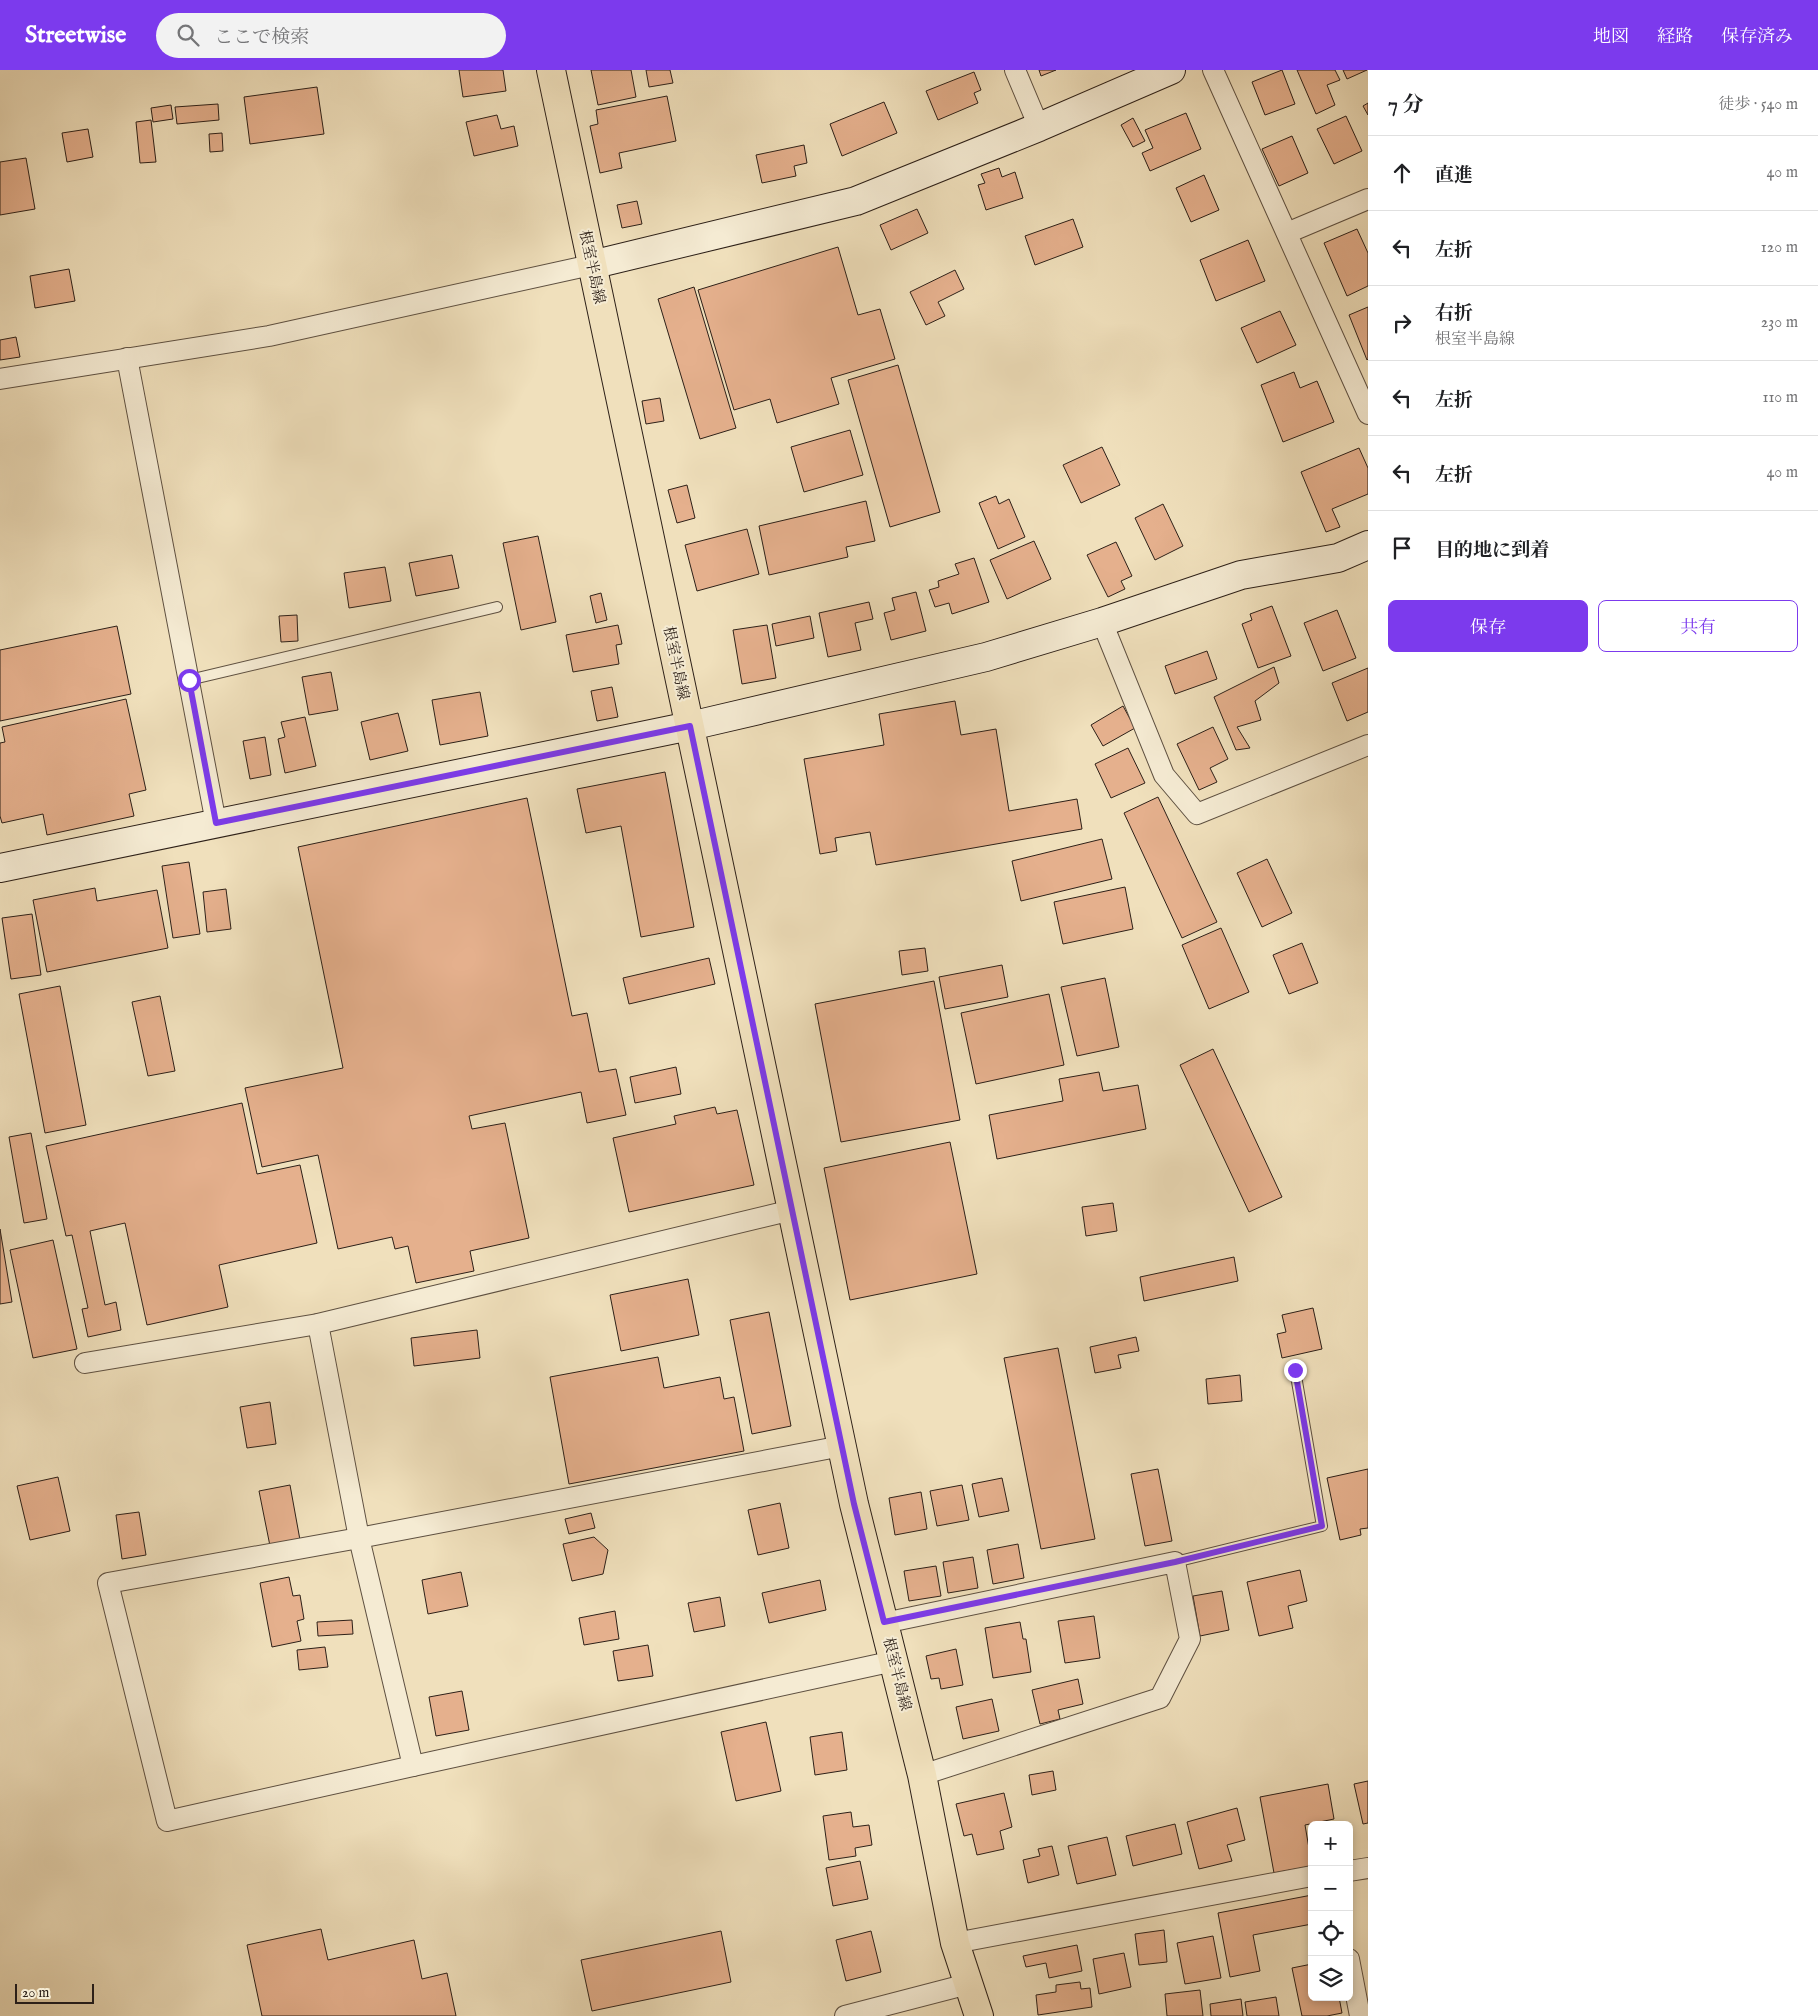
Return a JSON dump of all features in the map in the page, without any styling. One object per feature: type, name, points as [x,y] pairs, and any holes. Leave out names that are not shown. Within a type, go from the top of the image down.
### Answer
[{"type":"main road","name":"根室半島線","points":[[551,70],[854,1504],[922,1775],[955,1943],[978,2016]]},
{"type":"street","points":[[1015,70],[1039,127]]},
{"type":"street","points":[[0,379],[269,336],[591,265],[856,202],[1039,127],[1170,70]]},
{"type":"street","points":[[1213,70],[1368,413]]},
{"type":"street","points":[[1287,233],[1368,198]]},
{"type":"street","points":[[127,358],[216,823]]},
{"type":"street","points":[[0,868],[690,726],[986,658],[1102,622],[1241,575],[1338,558],[1368,545]]},
{"type":"street","points":[[1102,622],[1164,775],[1197,814],[1368,745]]},
{"type":"street","points":[[85,1363],[318,1324],[792,1210]]},
{"type":"street","points":[[318,1324],[359,1538],[413,1766]]},
{"type":"street","points":[[842,1446],[359,1538],[108,1582],[167,1821],[894,1661]]},
{"type":"street","points":[[884,1622],[1175,1562],[1190,1639],[1160,1698],[922,1775]]},
{"type":"street","points":[[1353,1870],[1368,1868]]},
{"type":"street","points":[[955,1943],[1308,1877]]},
{"type":"street","points":[[1353,1980],[1360,2016]]},
{"type":"street","points":[[845,2016],[968,1984]]},
{"type":"lane","points":[[189,680],[497,607]]},
{"type":"lane","points":[[1175,1562],[1322,1526],[1295,1370]]},
{"type":"building","points":[[459,70],[503,70],[506,91],[463,97]]},
{"type":"building","points":[[591,70],[631,70],[636,97],[598,105]]},
{"type":"building","points":[[646,70],[670,70],[673,83],[649,87]]},
{"type":"building","points":[[1039,70],[1056,70],[1041,76]]},
{"type":"building","points":[[1282,70],[1295,104],[1265,115],[1252,82]]},
{"type":"building","points":[[1297,70],[1335,70],[1340,80],[1327,85],[1335,105],[1316,114]]},
{"type":"building","points":[[1343,70],[1367,70],[1347,79]]},
{"type":"building","points":[[974,72],[981,90],[974,93],[978,103],[938,120],[926,91]]},
{"type":"building","points":[[317,87],[324,134],[250,144],[244,97]]},
{"type":"building","points":[[667,96],[676,141],[619,153],[622,168],[600,173],[590,126],[598,124],[596,110]]},
{"type":"building","points":[[884,102],[897,133],[842,156],[830,124]]},
{"type":"building","points":[[1368,103],[1368,115],[1363,106]]},
{"type":"building","points":[[218,104],[219,120],[177,124],[175,107]]},
{"type":"building","points":[[171,105],[173,119],[153,122],[151,108]]},
{"type":"building","points":[[1186,113],[1201,149],[1150,171],[1142,153],[1153,148],[1145,130]]},
{"type":"building","points":[[497,115],[501,129],[514,126],[518,146],[474,156],[466,122]]},
{"type":"building","points":[[1346,116],[1362,151],[1334,164],[1317,129]]},
{"type":"building","points":[[1133,118],[1145,141],[1133,147],[1121,125]]},
{"type":"building","points":[[151,120],[156,162],[140,163],[136,122]]},
{"type":"building","points":[[88,129],[93,157],[67,162],[62,133]]},
{"type":"building","points":[[222,133],[223,151],[210,152],[209,134]]},
{"type":"building","points":[[1292,136],[1308,173],[1279,186],[1262,149]]},
{"type":"building","points":[[804,145],[807,163],[794,166],[796,176],[762,183],[756,155]]},
{"type":"building","points":[[26,158],[35,209],[0,215],[0,162]]},
{"type":"building","points":[[999,168],[1002,177],[1015,172],[1023,198],[986,210],[978,185],[985,183],[981,174]]},
{"type":"building","points":[[1204,175],[1219,210],[1191,222],[1176,188]]},
{"type":"building","points":[[637,201],[642,224],[622,228],[617,205]]},
{"type":"building","points":[[917,209],[928,233],[891,250],[880,225]]},
{"type":"building","points":[[1073,219],[1083,247],[1035,265],[1025,236]]},
{"type":"building","points":[[1357,229],[1368,253],[1368,286],[1347,296],[1324,243]]},
{"type":"building","points":[[1248,240],[1265,281],[1216,301],[1200,260]]},
{"type":"building","points":[[838,247],[858,315],[880,309],[895,359],[831,378],[839,404],[777,423],[770,399],[734,410],[698,290]]},
{"type":"building","points":[[69,269],[75,301],[35,308],[30,276]]},
{"type":"building","points":[[955,270],[964,289],[938,302],[945,316],[926,325],[910,292]]},
{"type":"building","points":[[694,287],[736,428],[700,439],[658,299]]},
{"type":"building","points":[[1368,307],[1368,359],[1367,360],[1349,315]]},
{"type":"building","points":[[1280,311],[1296,345],[1257,363],[1241,328]]},
{"type":"building","points":[[16,337],[20,357],[0,360],[0,340]]},
{"type":"building","points":[[898,365],[940,512],[890,527],[848,380]]},
{"type":"building","points":[[1294,372],[1300,388],[1317,381],[1334,422],[1283,442],[1261,385]]},
{"type":"building","points":[[660,398],[664,421],[646,424],[642,401]]},
{"type":"building","points":[[850,430],[863,475],[804,492],[791,447]]},
{"type":"building","points":[[1102,447],[1120,485],[1081,503],[1063,465]]},
{"type":"building","points":[[1359,448],[1368,468],[1368,494],[1332,509],[1340,527],[1326,532],[1301,472]]},
{"type":"building","points":[[687,485],[695,518],[677,523],[668,490]]},
{"type":"building","points":[[996,496],[999,504],[1009,499],[1025,537],[998,549],[979,503]]},
{"type":"building","points":[[866,501],[875,541],[846,547],[848,557],[769,575],[759,526]]},
{"type":"building","points":[[1163,504],[1183,546],[1155,560],[1135,518]]},
{"type":"building","points":[[747,529],[759,574],[697,591],[685,545]]},
{"type":"building","points":[[538,536],[556,622],[521,630],[503,543]]},
{"type":"building","points":[[1034,541],[1051,579],[1007,599],[990,560]]},
{"type":"building","points":[[1116,542],[1132,576],[1121,581],[1125,589],[1108,597],[1087,555]]},
{"type":"building","points":[[452,555],[459,588],[416,596],[409,563]]},
{"type":"building","points":[[974,558],[989,602],[952,614],[949,603],[935,607],[929,590],[939,587],[938,581],[959,574],[955,564]]},
{"type":"building","points":[[385,567],[391,601],[349,608],[344,573]]},
{"type":"building","points":[[916,592],[926,631],[891,640],[884,613],[895,610],[892,598]]},
{"type":"building","points":[[601,593],[607,620],[596,623],[590,596]]},
{"type":"building","points":[[869,602],[873,619],[855,623],[861,650],[828,657],[819,613]]},
{"type":"building","points":[[1272,606],[1291,656],[1258,668],[1242,624],[1252,620],[1250,614]]},
{"type":"building","points":[[1337,610],[1356,658],[1323,671],[1304,623]]},
{"type":"building","points":[[297,615],[298,641],[281,642],[279,616]]},
{"type":"building","points":[[810,616],[814,638],[776,646],[772,624]]},
{"type":"building","points":[[618,625],[622,644],[616,645],[619,664],[573,672],[566,635]]},
{"type":"building","points":[[767,625],[776,678],[742,684],[733,630]]},
{"type":"building","points":[[117,626],[131,694],[0,721],[0,650]]},
{"type":"building","points":[[1207,651],[1217,679],[1175,694],[1165,666]]},
{"type":"building","points":[[1274,667],[1279,683],[1255,701],[1261,720],[1237,727],[1250,748],[1236,750],[1214,697]]},
{"type":"building","points":[[1368,668],[1368,712],[1347,721],[1332,683]]},
{"type":"building","points":[[331,672],[338,710],[309,715],[302,677]]},
{"type":"building","points":[[612,687],[618,717],[597,721],[591,691]]},
{"type":"building","points":[[480,692],[488,736],[440,745],[432,700]]},
{"type":"building","points":[[126,699],[146,790],[129,794],[134,816],[47,835],[43,814],[2,823],[0,816],[0,743],[5,742],[2,727]]},
{"type":"building","points":[[955,701],[961,735],[996,729],[1009,811],[1077,799],[1082,829],[876,865],[870,832],[835,838],[837,851],[820,854],[804,759],[884,745],[879,714]]},
{"type":"building","points":[[1123,706],[1135,728],[1103,746],[1091,725]]},
{"type":"building","points":[[398,713],[408,751],[370,760],[361,722]]},
{"type":"building","points":[[305,717],[316,766],[285,773],[278,739],[285,737],[281,722]]},
{"type":"building","points":[[1213,727],[1228,759],[1210,768],[1217,782],[1199,790],[1177,744]]},
{"type":"building","points":[[265,737],[271,775],[250,779],[243,741]]},
{"type":"building","points":[[1128,748],[1145,783],[1111,798],[1095,764]]},
{"type":"building","points":[[665,772],[694,927],[641,937],[621,826],[586,833],[577,789]]},
{"type":"building","points":[[1158,797],[1217,922],[1182,938],[1124,813]]},
{"type":"building","points":[[527,798],[572,1016],[587,1013],[599,1072],[616,1069],[626,1115],[587,1123],[581,1092],[469,1116],[472,1129],[505,1123],[529,1238],[470,1251],[474,1271],[416,1283],[408,1246],[395,1249],[392,1237],[338,1249],[318,1155],[262,1167],[245,1088],[343,1068],[298,847]]},
{"type":"building","points":[[1102,839],[1112,879],[1021,901],[1012,861]]},
{"type":"building","points":[[1267,859],[1292,913],[1262,927],[1237,873]]},
{"type":"building","points":[[189,862],[200,934],[173,938],[162,866]]},
{"type":"building","points":[[1125,887],[1133,929],[1063,944],[1054,902]]},
{"type":"building","points":[[95,888],[97,901],[157,890],[168,948],[47,972],[33,900]]},
{"type":"building","points":[[226,889],[231,929],[207,932],[203,892]]},
{"type":"building","points":[[32,914],[41,975],[11,979],[2,918]]},
{"type":"building","points":[[1221,928],[1249,992],[1209,1009],[1182,945]]},
{"type":"building","points":[[1302,943],[1318,983],[1289,994],[1273,955]]},
{"type":"building","points":[[925,948],[928,971],[902,975],[899,951]]},
{"type":"building","points":[[709,958],[715,984],[629,1004],[623,978]]},
{"type":"building","points":[[1002,965],[1008,997],[945,1009],[939,977]]},
{"type":"building","points":[[1105,978],[1119,1047],[1077,1056],[1061,987]]},
{"type":"building","points":[[934,981],[960,1120],[841,1142],[815,1004]]},
{"type":"building","points":[[60,986],[86,1125],[45,1133],[19,994]]},
{"type":"building","points":[[1049,994],[1064,1065],[976,1084],[961,1013]]},
{"type":"building","points":[[160,996],[175,1071],[148,1076],[132,1002]]},
{"type":"building","points":[[1213,1049],[1282,1197],[1249,1212],[1180,1065]]},
{"type":"building","points":[[676,1067],[681,1094],[635,1103],[630,1077]]},
{"type":"building","points":[[1099,1072],[1103,1091],[1138,1085],[1146,1129],[997,1159],[989,1115],[1063,1101],[1059,1079]]},
{"type":"building","points":[[242,1103],[257,1174],[300,1165],[317,1243],[219,1265],[228,1307],[147,1325],[125,1223],[90,1231],[105,1305],[116,1302],[121,1330],[88,1337],[82,1309],[88,1308],[72,1235],[66,1236],[46,1146]]},
{"type":"building","points":[[715,1107],[717,1114],[737,1110],[754,1185],[629,1212],[613,1138],[676,1124],[674,1116]]},
{"type":"building","points":[[31,1133],[47,1219],[24,1223],[9,1137]]},
{"type":"building","points":[[950,1142],[977,1274],[850,1300],[824,1168]]},
{"type":"building","points":[[1113,1203],[1117,1231],[1086,1236],[1082,1207]]},
{"type":"building","points":[[0,1229],[12,1302],[0,1304]]},
{"type":"building","points":[[53,1240],[77,1349],[33,1358],[10,1250]]},
{"type":"building","points":[[1234,1257],[1238,1281],[1144,1301],[1140,1277]]},
{"type":"building","points":[[688,1279],[699,1335],[621,1351],[610,1295]]},
{"type":"building","points":[[1313,1308],[1322,1349],[1282,1358],[1277,1334],[1286,1332],[1282,1315]]},
{"type":"building","points":[[769,1312],[791,1426],[752,1434],[730,1320]]},
{"type":"building","points":[[477,1330],[480,1358],[414,1366],[411,1338]]},
{"type":"building","points":[[1136,1337],[1139,1351],[1118,1355],[1121,1368],[1095,1373],[1090,1347]]},
{"type":"building","points":[[1058,1348],[1095,1539],[1041,1549],[1004,1358]]},
{"type":"building","points":[[658,1357],[664,1388],[720,1377],[724,1399],[734,1397],[744,1451],[569,1484],[550,1377]]},
{"type":"building","points":[[1240,1375],[1242,1401],[1208,1404],[1206,1379]]},
{"type":"building","points":[[270,1402],[276,1444],[247,1448],[240,1407]]},
{"type":"building","points":[[1158,1469],[1172,1541],[1145,1546],[1131,1474]]},
{"type":"building","points":[[1368,1469],[1368,1528],[1360,1529],[1361,1535],[1340,1540],[1327,1478]]},
{"type":"building","points":[[58,1477],[70,1531],[30,1540],[17,1486]]},
{"type":"building","points":[[1002,1478],[1009,1511],[979,1517],[972,1484]]},
{"type":"building","points":[[290,1485],[300,1540],[270,1546],[259,1491]]},
{"type":"building","points":[[962,1485],[969,1520],[937,1526],[930,1491]]},
{"type":"building","points":[[921,1492],[927,1529],[895,1535],[889,1498]]},
{"type":"building","points":[[780,1503],[789,1548],[758,1555],[748,1510]]},
{"type":"building","points":[[139,1512],[146,1555],[122,1559],[116,1515]]},
{"type":"building","points":[[591,1513],[595,1528],[569,1534],[565,1519]]},
{"type":"building","points":[[594,1537],[608,1550],[603,1574],[572,1581],[563,1544]]},
{"type":"building","points":[[1018,1544],[1024,1578],[993,1584],[987,1550]]},
{"type":"building","points":[[973,1557],[978,1588],[948,1593],[943,1562]]},
{"type":"building","points":[[936,1566],[941,1596],[909,1601],[904,1571]]},
{"type":"building","points":[[1300,1570],[1307,1601],[1288,1606],[1293,1628],[1259,1636],[1247,1582]]},
{"type":"building","points":[[461,1572],[468,1606],[428,1614],[422,1580]]},
{"type":"building","points":[[289,1577],[293,1596],[300,1595],[304,1619],[297,1621],[301,1641],[272,1647],[260,1583]]},
{"type":"building","points":[[820,1580],[826,1610],[769,1623],[762,1593]]},
{"type":"building","points":[[1222,1591],[1229,1630],[1200,1636],[1193,1596]]},
{"type":"building","points":[[720,1597],[725,1626],[694,1632],[688,1603]]},
{"type":"building","points":[[615,1611],[619,1639],[584,1645],[579,1618]]},
{"type":"building","points":[[1094,1616],[1100,1658],[1065,1663],[1058,1621]]},
{"type":"building","points":[[352,1620],[353,1634],[318,1636],[317,1622]]},
{"type":"building","points":[[1020,1622],[1023,1639],[1026,1639],[1031,1672],[993,1678],[985,1628]]},
{"type":"building","points":[[648,1645],[653,1676],[618,1681],[613,1651]]},
{"type":"building","points":[[325,1647],[328,1667],[299,1670],[297,1650]]},
{"type":"building","points":[[956,1649],[963,1685],[941,1689],[939,1678],[931,1679],[926,1656]]},
{"type":"building","points":[[1078,1679],[1083,1704],[1058,1710],[1060,1719],[1040,1724],[1032,1690]]},
{"type":"building","points":[[462,1691],[469,1730],[436,1736],[429,1697]]},
{"type":"building","points":[[992,1699],[999,1731],[963,1739],[956,1707]]},
{"type":"building","points":[[766,1722],[781,1791],[736,1801],[721,1732]]},
{"type":"building","points":[[842,1732],[847,1770],[815,1775],[810,1737]]},
{"type":"building","points":[[1053,1771],[1056,1790],[1032,1795],[1029,1775]]},
{"type":"building","points":[[1368,1781],[1368,1823],[1363,1824],[1354,1784]]},
{"type":"building","points":[[1328,1784],[1334,1819],[1308,1821],[1308,1824],[1305,1825],[1308,1843],[1308,1867],[1274,1873],[1260,1797]]},
{"type":"building","points":[[1004,1793],[1012,1827],[1000,1831],[1004,1849],[977,1855],[972,1834],[964,1836],[956,1804]]},
{"type":"building","points":[[1237,1808],[1245,1840],[1227,1845],[1232,1861],[1199,1869],[1187,1822]]},
{"type":"building","points":[[851,1812],[853,1827],[869,1825],[872,1845],[855,1848],[856,1856],[829,1860],[823,1816]]},
{"type":"building","points":[[1175,1824],[1182,1854],[1133,1866],[1126,1836]]},
{"type":"building","points":[[1107,1837],[1116,1875],[1077,1884],[1068,1846]]},
{"type":"building","points":[[1052,1846],[1059,1875],[1028,1883],[1023,1860],[1040,1856],[1038,1849]]},
{"type":"building","points":[[860,1861],[868,1899],[833,1906],[826,1868]]},
{"type":"building","points":[[1308,1896],[1308,1925],[1253,1935],[1260,1971],[1230,1977],[1218,1913]]},
{"type":"building","points":[[321,1929],[328,1960],[414,1940],[422,1979],[447,1973],[456,2016],[262,2016],[247,1945]]},
{"type":"building","points":[[1164,1930],[1167,1962],[1139,1965],[1135,1934]]},
{"type":"building","points":[[721,1931],[731,1982],[592,2011],[581,1960]]},
{"type":"building","points":[[871,1931],[881,1972],[846,1981],[836,1940]]},
{"type":"building","points":[[1213,1936],[1221,1978],[1185,1984],[1177,1943]]},
{"type":"building","points":[[1077,1945],[1082,1971],[1049,1978],[1046,1963],[1026,1967],[1023,1956]]},
{"type":"building","points":[[1124,1953],[1131,1987],[1099,1994],[1093,1959]]},
{"type":"building","points":[[1308,1965],[1308,2001],[1340,2001],[1342,2013],[1327,2016],[1302,2016],[1292,1968]]},
{"type":"building","points":[[1080,1982],[1081,1989],[1090,1988],[1092,2007],[1038,2015],[1036,1995],[1056,1992],[1056,1985]]},
{"type":"building","points":[[1200,1990],[1203,2016],[1167,2016],[1165,1994]]},
{"type":"building","points":[[1276,1997],[1279,2016],[1247,2016],[1245,2002]]},
{"type":"building","points":[[1241,1999],[1243,2016],[1211,2016],[1210,2004]]},
{"type":"route","points":[[189,680],[216,823],[690,726],[854,1504],[884,1622],[1175,1562],[1322,1526],[1295,1370]]}]
